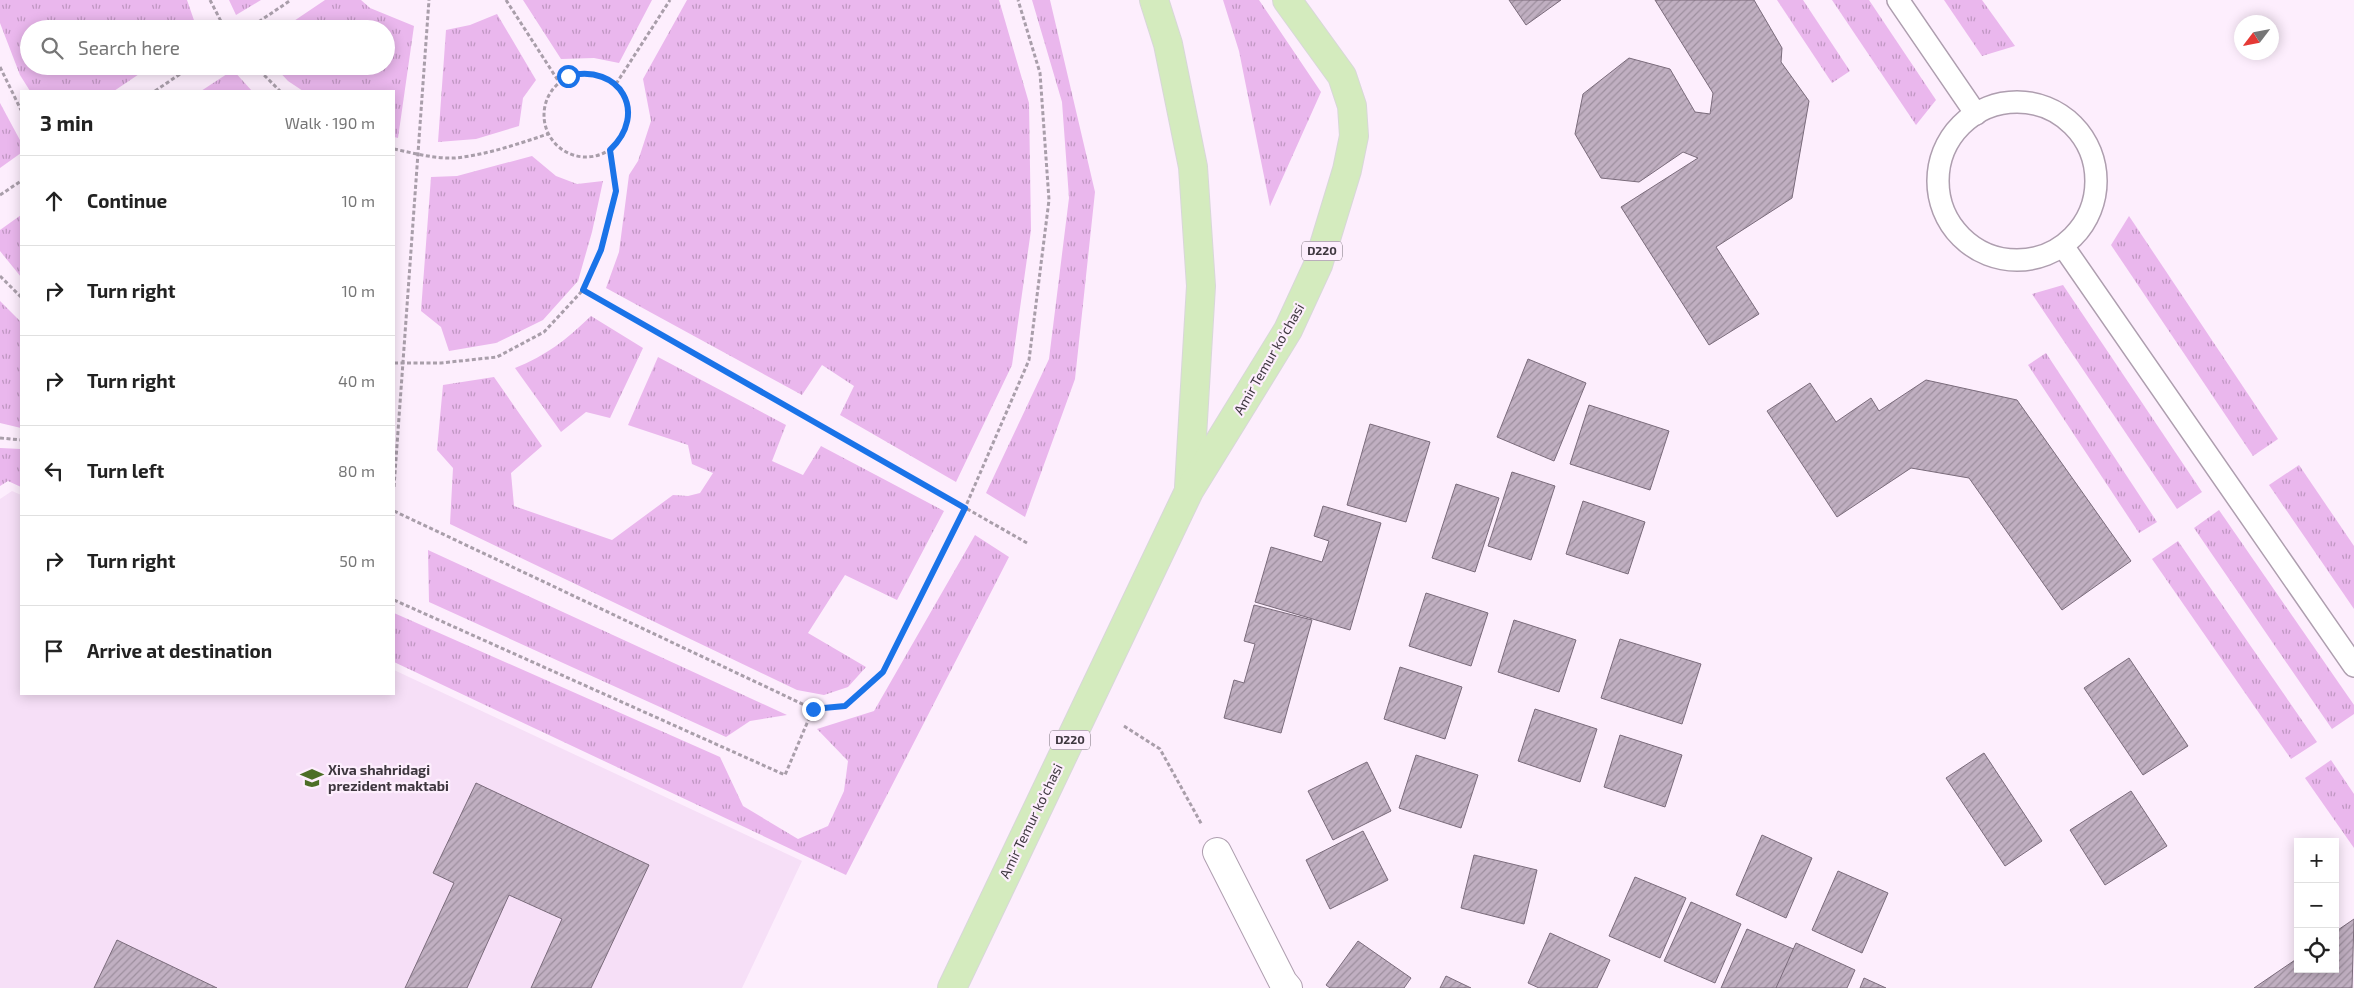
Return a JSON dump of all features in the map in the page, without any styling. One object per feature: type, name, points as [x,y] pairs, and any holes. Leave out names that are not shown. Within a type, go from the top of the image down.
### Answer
[{"type":"main road","name":"Amir Temur ko'chasi","points":[[1154,0],[1168,44],[1193,167],[1201,286],[1189,491]]},
{"type":"main road","name":"Amir Temur ko'chasi","points":[[952,988],[1189,491],[1288,330],[1318,265],[1347,170],[1354,136],[1352,106],[1342,76],[1287,0]]},
{"type":"street","points":[[1898,0],[1976,114]]},
{"type":"street","points":[[2010,102],[2037,104],[2062,115],[2082,134],[2093,156],[2096,173],[2097,181],[2093,206],[2081,228],[2063,246],[2041,257],[2016,260],[1992,256],[1970,244],[1952,226],[1941,201],[1938,174],[1945,147],[1961,125],[1983,109],[2010,102]]},
{"type":"street","points":[[2063,246],[2354,666]]},
{"type":"street","points":[[1216,852],[1283,982],[1288,988]]},
{"type":"path","points":[[210,0],[220,20]]},
{"type":"path","points":[[261,20],[291,0]]},
{"type":"path","points":[[395,474],[429,0]]},
{"type":"path","points":[[506,0],[559,82]]},
{"type":"path","points":[[616,84],[670,0]]},
{"type":"path","points":[[395,511],[813,709],[845,706],[883,672],[965,508],[1029,360],[1049,200],[1040,73],[1018,0]]},
{"type":"path","points":[[0,67],[20,108]]},
{"type":"path","points":[[581,73],[595,73],[608,78],[616,84],[626,99],[629,113],[627,128],[621,140],[610,150],[597,157],[576,156],[557,146],[548,134],[544,122],[544,108],[549,95],[559,82],[568,76],[581,73]]},
{"type":"path","points":[[156,90],[179,75]]},
{"type":"path","points":[[264,75],[279,90]]},
{"type":"path","points":[[395,149],[454,158],[511,146],[548,134]]},
{"type":"path","points":[[395,363],[441,363],[497,357],[544,332],[583,290],[601,250],[616,191],[610,150]]},
{"type":"path","points":[[0,195],[20,182]]},
{"type":"path","points":[[0,276],[20,296]]},
{"type":"path","points":[[583,290],[1027,543]]},
{"type":"path","points":[[0,438],[20,440]]},
{"type":"path","points":[[395,600],[785,775],[813,709]]},
{"type":"path","points":[[1124,726],[1160,750],[1216,852]]},
{"type":"shaded area","name":"Xiva shahridagi prezident maktabi","points":[[12,491],[20,495],[20,695],[395,695],[395,670],[802,861],[742,988],[0,988],[0,499]]},
{"type":"green space","points":[[0,0],[187,0],[194,20],[20,20],[20,75],[0,23]]},
{"type":"green space","points":[[229,0],[261,0],[236,15]]},
{"type":"green space","points":[[325,0],[361,0],[370,8],[414,26],[398,138],[395,137],[395,90],[302,90],[282,75],[395,75],[395,20],[295,20]]},
{"type":"green space","points":[[523,0],[652,0],[619,63],[594,58],[561,59]]},
{"type":"green space","points":[[687,0],[999,0],[1029,103],[1031,230],[1012,365],[956,482],[840,415],[854,386],[822,365],[802,395],[606,288],[619,252],[629,175],[638,161],[651,121],[643,79]]},
{"type":"green space","points":[[1032,0],[1050,0],[1095,192],[1075,379],[1025,517],[986,493],[1049,359],[1069,198],[1062,102]]},
{"type":"green space","points":[[1223,0],[1259,0],[1321,92],[1270,206],[1239,51]]},
{"type":"green space","points":[[1777,0],[1803,0],[1850,71],[1832,83]]},
{"type":"green space","points":[[1832,0],[1869,0],[1936,100],[1916,125]]},
{"type":"green space","points":[[1944,0],[1982,0],[2015,46],[1982,56]]},
{"type":"green space","points":[[497,14],[536,80],[523,98],[519,126],[476,139],[438,142],[446,30],[470,25]]},
{"type":"green space","points":[[20,75],[138,75],[115,90],[29,90]]},
{"type":"green space","points":[[225,75],[238,75],[251,90],[203,90]]},
{"type":"green space","points":[[0,103],[20,140],[20,154],[0,168]]},
{"type":"green space","points":[[532,156],[556,176],[577,184],[603,181],[592,232],[578,281],[543,320],[496,343],[449,351],[441,327],[421,311],[431,177],[457,176]]},
{"type":"green space","points":[[20,216],[20,276],[0,251],[0,230]]},
{"type":"green space","points":[[2129,216],[2278,439],[2253,456],[2111,245]]},
{"type":"green space","points":[[2063,285],[2202,492],[2177,509],[2032,294]]},
{"type":"green space","points":[[0,301],[20,321],[20,428],[0,423]]},
{"type":"green space","points":[[591,316],[643,348],[610,418],[586,412],[561,432],[515,368],[537,358],[556,346]]},
{"type":"green space","points":[[2046,353],[2157,522],[2139,533],[2028,365]]},
{"type":"green space","points":[[658,357],[786,425],[772,461],[803,475],[821,446],[944,511],[897,600],[845,575],[808,633],[866,667],[848,687],[824,695],[797,690],[450,524],[453,468],[437,450],[443,385],[494,377],[542,446],[511,473],[514,506],[612,540],[673,495],[688,496],[700,493],[713,473],[692,464],[688,445],[628,425]]},
{"type":"green space","points":[[0,448],[20,449],[20,487],[8,481],[0,486]]},
{"type":"green space","points":[[2299,465],[2354,546],[2354,609],[2269,485]]},
{"type":"green space","points":[[2219,510],[2354,705],[2354,714],[2332,729],[2194,528]]},
{"type":"green space","points":[[975,535],[1009,557],[846,875],[395,662],[395,613],[720,757],[743,806],[798,839],[828,826],[844,791],[848,761],[817,729],[874,711]]},
{"type":"green space","points":[[2178,541],[2317,742],[2291,759],[2152,559]]},
{"type":"green space","points":[[428,550],[787,715],[750,721],[726,737],[429,602]]},
{"type":"green space","points":[[2331,760],[2354,794],[2354,848],[2305,778]]},
{"type":"building","points":[[1509,0],[1561,0],[1526,25]]},
{"type":"building","points":[[1655,0],[1754,0],[1782,48],[1781,62],[1809,101],[1792,198],[1716,247],[1759,314],[1709,345],[1621,207],[1698,158],[1683,152],[1639,182],[1601,178],[1575,134],[1583,94],[1629,58],[1670,69],[1695,112],[1710,114],[1713,93]]},
{"type":"building","points":[[1528,359],[1586,383],[1554,461],[1497,437]]},
{"type":"building","points":[[1926,380],[2017,400],[2131,561],[2062,610],[1969,478],[1911,468],[1837,517],[1767,411],[1810,383],[1836,422],[1871,398],[1879,411]]},
{"type":"building","points":[[1589,405],[1669,431],[1650,490],[1570,464]]},
{"type":"building","points":[[1370,424],[1430,442],[1406,522],[1347,505]]},
{"type":"building","points":[[1512,472],[1555,486],[1531,560],[1488,546]]},
{"type":"building","points":[[1456,484],[1499,498],[1475,572],[1432,558]]},
{"type":"building","points":[[1583,501],[1645,522],[1628,574],[1566,554]]},
{"type":"building","points":[[1323,506],[1381,523],[1350,630],[1255,602],[1271,547],[1322,562],[1329,541],[1314,536]]},
{"type":"building","points":[[1426,593],[1488,613],[1471,666],[1409,646]]},
{"type":"building","points":[[1254,605],[1312,620],[1281,733],[1224,718],[1234,680],[1244,683],[1255,644],[1244,641]]},
{"type":"building","points":[[1514,620],[1576,640],[1559,692],[1498,672]]},
{"type":"building","points":[[1620,639],[1701,664],[1682,724],[1601,698]]},
{"type":"building","points":[[2129,658],[2188,746],[2143,775],[2084,688]]},
{"type":"building","points":[[1400,667],[1462,687],[1445,739],[1384,719]]},
{"type":"building","points":[[1535,709],[1597,729],[1580,782],[1518,761]]},
{"type":"building","points":[[1620,735],[1682,755],[1665,807],[1604,787]]},
{"type":"building","points":[[1984,753],[2042,841],[2005,866],[1946,778]]},
{"type":"building","points":[[1416,755],[1478,775],[1461,828],[1399,808]]},
{"type":"building","points":[[1367,762],[1391,811],[1333,840],[1308,791]]},
{"type":"building","points":[[476,783],[649,865],[591,988],[531,988],[562,919],[509,895],[467,988],[405,988],[454,883],[433,873]]},
{"type":"building","points":[[2131,791],[2167,846],[2105,885],[2070,830]]},
{"type":"building","points":[[1363,831],[1388,880],[1330,909],[1306,860]]},
{"type":"building","points":[[1762,835],[1812,858],[1786,918],[1736,895]]},
{"type":"building","points":[[1474,855],[1537,870],[1524,924],[1461,908]]},
{"type":"building","points":[[1838,871],[1888,893],[1862,953],[1812,930]]},
{"type":"building","points":[[1635,877],[1686,898],[1660,958],[1609,936]]},
{"type":"building","points":[[1691,902],[1741,924],[1715,983],[1664,961]]},
{"type":"building","points":[[2354,919],[2352,988],[2254,988],[2294,961],[2294,973],[2339,973],[2339,929]]},
{"type":"building","points":[[1747,929],[1798,951],[1782,988],[1721,988]]},
{"type":"building","points":[[1550,933],[1610,960],[1597,988],[1539,988],[1528,983]]},
{"type":"building","points":[[117,940],[217,988],[94,988]]},
{"type":"building","points":[[1358,941],[1411,978],[1404,988],[1330,988],[1326,985]]},
{"type":"building","points":[[1796,943],[1855,970],[1847,988],[1776,988]]},
{"type":"building","points":[[1446,976],[1471,988],[1440,988]]},
{"type":"building","points":[[1864,978],[1886,988],[1860,988]]},
{"type":"place","name":"Xiva shahridagi prezident maktabi","points":[[312,778]]},
{"type":"route","points":[[568,76],[581,73],[595,73],[608,78],[619,87],[626,99],[629,113],[627,128],[621,140],[610,150],[616,191],[601,250],[583,290],[965,508],[883,672],[845,706],[813,709]]}]
